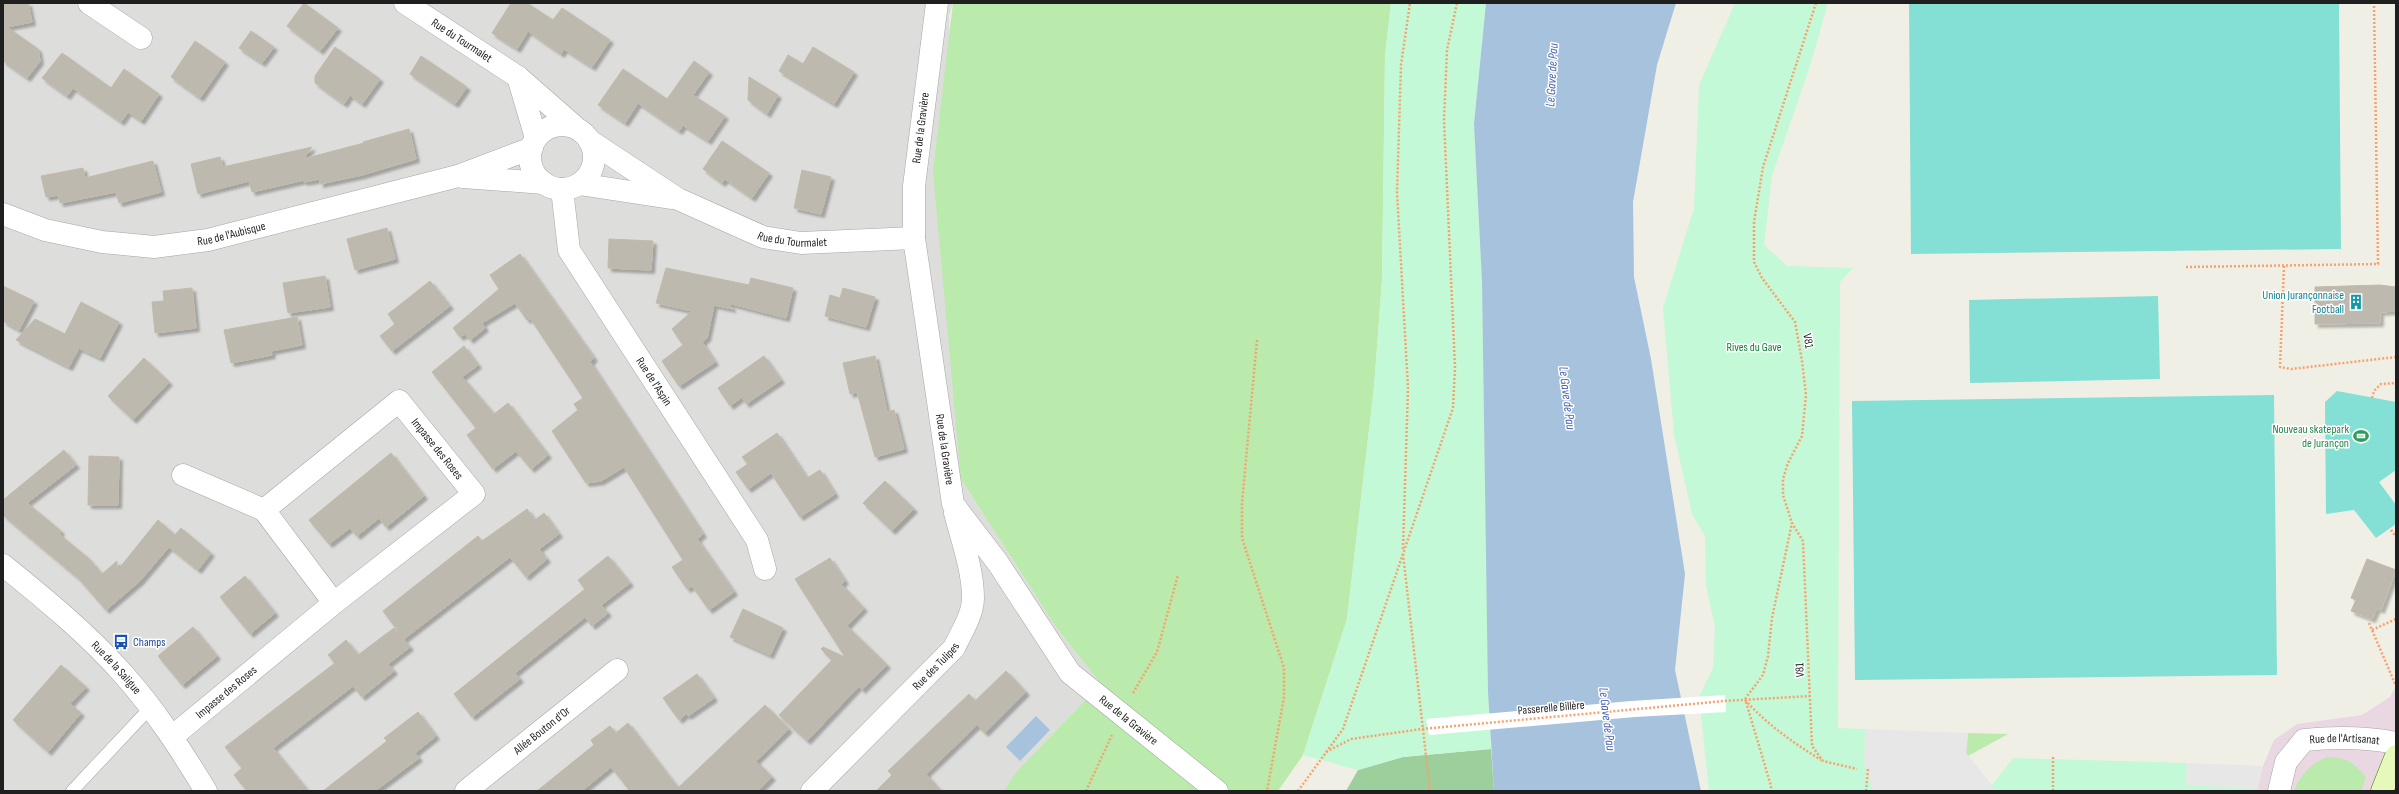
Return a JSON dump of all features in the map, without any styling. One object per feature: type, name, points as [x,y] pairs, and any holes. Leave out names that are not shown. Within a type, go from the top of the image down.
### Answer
[{"type":"main road","points":[[2382,791],[2396,756]]},
{"type":"street","points":[[89,3],[141,38]]},
{"type":"street","name":"Rue du Tourmalet","points":[[405,3],[518,78],[574,126]]},
{"type":"street","name":"Rue de la Gravière","points":[[937,3],[914,186],[914,238],[953,504],[998,563],[1070,673],[1217,791]]},
{"type":"street","points":[[518,78],[534,143],[530,158],[532,168],[562,185],[586,178],[594,162],[594,151],[590,141],[583,132],[574,126],[563,124],[552,126],[534,143]]},
{"type":"street","name":"Rue du Tourmalet","points":[[590,141],[678,199],[763,237],[801,243],[914,238]]},
{"type":"street","name":"Rue de l'Aubisque","points":[[3,214],[45,230],[102,242],[154,247],[208,240],[458,176],[534,143]]},
{"type":"street","name":"Rue de l'Aubisque","points":[[458,176],[562,185]]},
{"type":"street","name":"Rue du Tourmalet","points":[[562,185],[678,199]]},
{"type":"street","name":"Rue de l'Aspin","points":[[562,185],[569,250],[757,540],[765,569]]},
{"type":"street","name":"Impasse des Roses","points":[[173,736],[334,603],[474,494],[399,401],[264,510]]},
{"type":"street","points":[[183,474],[264,510],[334,603]]},
{"type":"street","name":"Rue des Tulipes","points":[[812,791],[954,648],[957,642],[968,619],[973,599],[968,565],[953,504]]},
{"type":"street","name":"Rue de la Saligue","points":[[3,564],[65,616],[124,674],[173,736],[206,791]]},
{"type":"street","name":"Allée Bouton d'Or","points":[[466,791],[617,670]]},
{"type":"street","name":"Rue de l'Artisanat","points":[[2279,791],[2286,762],[2304,740],[2330,737],[2370,738],[2396,742]]},
{"type":"lane","points":[[72,791],[150,708]]},
{"type":"path","points":[[1410,3],[1401,65],[1397,192],[1408,388],[1403,552],[1430,791]]},
{"type":"path","points":[[1298,791],[1343,729],[1453,408],[1455,368],[1444,120],[1447,50],[1457,3]]},
{"type":"path","name":"V81","points":[[1816,3],[1763,167],[1754,222],[1754,262],[1762,278],[1795,322],[1802,361],[1806,395],[1802,436],[1788,463],[1783,479],[1783,496],[1792,523],[1803,542],[1812,746],[1823,761]]},
{"type":"path","points":[[2186,267],[2378,264],[2374,3]]},
{"type":"path","points":[[2284,266],[2280,367],[2292,369],[2396,357]]},
{"type":"path","points":[[1257,340],[1242,504],[1242,538],[1284,668],[1284,697],[1267,791]]},
{"type":"path","points":[[2372,398],[2374,391],[2381,384],[2396,383]]},
{"type":"path","points":[[1745,699],[1763,675],[1768,656],[1772,618],[1792,523]]},
{"type":"path","points":[[2391,530],[2396,537]]},
{"type":"path","points":[[1086,791],[1122,714],[1157,652],[1178,575]]},
{"type":"path","points":[[2372,630],[2396,619]]},
{"type":"path","points":[[2369,623],[2396,686]]},
{"type":"path","name":"Passerelle Billère","points":[[1326,752],[1350,739],[1428,728],[1745,699],[1810,696]]},
{"type":"path","points":[[1745,699],[1761,717],[1789,740],[1823,761],[1857,769]]},
{"type":"path","points":[[1745,699],[1771,786],[1771,791]]},
{"type":"path","points":[[2053,755],[2053,791]]},
{"type":"path","points":[[1866,791],[1868,769]]},
{"type":"shaded area","points":[[3,3],[953,3],[949,16],[961,479],[1056,627],[1101,684],[1016,772],[1004,791],[3,791]]},
{"type":"shaded area","points":[[1909,3],[2339,3],[2341,249],[1911,254]]},
{"type":"shaded area","points":[[2158,296],[2160,379],[1970,383],[1969,300]]},
{"type":"shaded area","name":"Nouveau skatepark de Jurançon","points":[[2337,391],[2396,402],[2396,470],[2379,482],[2396,505],[2396,524],[2376,538],[2354,510],[2326,514],[2325,402]]},
{"type":"shaded area","points":[[2274,395],[2277,675],[1855,680],[1852,401]]},
{"type":"shaded area","points":[[2396,686],[2396,791],[2257,791],[2263,766],[2274,740],[2297,724],[2362,715],[2390,697]]},
{"type":"shaded area","points":[[1866,729],[1968,733],[1966,753],[1992,785],[1992,791],[1873,791],[1864,760]]},
{"type":"shaded area","points":[[2187,763],[2263,766],[2258,789],[2186,785]]},
{"type":"green space","points":[[953,3],[1391,3],[1385,56],[1382,280],[1374,387],[1347,619],[1303,755],[1278,791],[1004,791],[1016,772],[1101,684],[1056,627],[961,479],[933,171]]},
{"type":"green space","points":[[1391,3],[1486,3],[1474,124],[1482,282],[1489,713],[1426,719],[1429,735],[1490,729],[1491,749],[1403,757],[1358,770],[1303,755],[1347,619],[1374,387],[1382,280],[1385,56]]},
{"type":"green space","name":"Rives du Gave","points":[[1735,3],[1828,3],[1810,66],[1772,176],[1764,245],[1787,266],[1853,268],[1840,282],[1838,728],[1866,729],[1864,760],[1873,791],[1709,791],[1699,697],[1713,668],[1715,627],[1706,586],[1705,536],[1692,514],[1674,435],[1663,308],[1694,208],[1699,85]]},
{"type":"green space","points":[[1968,733],[2008,734],[1968,756],[1966,753]]},
{"type":"green space","points":[[1491,749],[1494,791],[1346,791],[1358,770],[1403,757]]},
{"type":"green space","points":[[2327,757],[2340,758],[2353,764],[2366,777],[2361,791],[2294,791],[2307,770]]},
{"type":"green space","points":[[2013,758],[2187,763],[2186,785],[2258,789],[2257,791],[1992,791],[1992,785]]},
{"type":"water","name":"Le Gave de Pau","points":[[1486,3],[1676,3],[1657,65],[1633,202],[1634,277],[1651,359],[1685,574],[1675,670],[1701,791],[1494,791],[1488,692],[1482,282],[1474,124]]},
{"type":"water","points":[[1036,716],[1050,730],[1020,761],[1006,747]]},
{"type":"pier","points":[[1725,695],[1726,712],[1635,717],[1429,735],[1426,719],[1631,701]]},
{"type":"building","points":[[3,3],[28,3],[32,22],[7,27],[38,49],[40,61],[27,78],[3,61]]},
{"type":"building","points":[[304,3],[338,28],[320,51],[287,26]]},
{"type":"building","points":[[511,3],[527,3],[553,20],[562,8],[610,40],[592,67],[564,49],[561,54],[528,31],[517,49],[492,33]]},
{"type":"building","points":[[251,31],[274,47],[262,63],[239,48]]},
{"type":"building","points":[[195,41],[225,62],[200,98],[171,77]]},
{"type":"building","points":[[335,47],[380,79],[362,104],[350,95],[344,104],[315,83],[315,76]]},
{"type":"building","points":[[813,47],[854,72],[834,104],[779,71],[788,55],[803,64]]},
{"type":"building","points":[[62,53],[111,88],[124,69],[159,94],[141,121],[128,112],[121,122],[73,88],[67,96],[42,78]]},
{"type":"building","points":[[421,56],[467,87],[455,104],[410,74]]},
{"type":"building","points":[[694,61],[709,72],[693,95],[725,116],[708,141],[683,125],[679,131],[638,103],[625,123],[598,105],[623,69],[667,99]]},
{"type":"building","points":[[749,77],[778,95],[767,114],[748,100]]},
{"type":"building","points":[[409,129],[416,159],[362,175],[320,184],[320,179],[304,182],[304,180],[252,192],[249,181],[198,194],[191,164],[220,157],[223,167],[312,147],[303,159],[364,143],[363,142]]},
{"type":"building","points":[[722,141],[769,173],[752,198],[725,179],[722,183],[703,169]]},
{"type":"building","points":[[153,161],[161,192],[119,203],[116,192],[60,203],[58,195],[46,197],[41,176],[83,168],[85,178]]},
{"type":"building","points":[[802,170],[831,177],[821,214],[794,208]]},
{"type":"building","points":[[387,228],[395,259],[355,270],[347,239]]},
{"type":"building","points":[[609,239],[653,241],[651,270],[608,268]]},
{"type":"building","points":[[520,254],[594,358],[590,362],[703,534],[697,539],[734,592],[709,610],[692,586],[687,589],[672,567],[683,560],[624,467],[601,481],[586,483],[552,431],[578,410],[574,404],[583,398],[530,318],[527,320],[515,303],[482,323],[485,328],[470,340],[465,334],[460,337],[453,328],[499,289],[490,275]]},
{"type":"building","points":[[666,268],[749,285],[751,278],[793,288],[786,318],[728,303],[733,309],[714,305],[707,338],[702,342],[715,362],[679,386],[662,361],[683,345],[672,329],[692,311],[656,303]]},
{"type":"building","points":[[325,276],[330,307],[288,313],[283,283]]},
{"type":"building","points":[[430,281],[450,306],[392,351],[380,336],[395,324],[388,314]]},
{"type":"building","name":"Union Jurançonnaise Football","points":[[2380,285],[2396,287],[2396,311],[2380,312],[2380,323],[2315,324],[2315,287]]},
{"type":"building","points":[[3,286],[34,301],[19,330],[3,321]]},
{"type":"building","points":[[192,288],[196,328],[155,333],[152,302],[164,301],[163,291]]},
{"type":"building","points":[[843,288],[875,297],[866,327],[825,316],[830,295],[840,298]]},
{"type":"building","points":[[81,302],[119,322],[100,358],[79,348],[69,367],[16,340],[35,319],[65,334]]},
{"type":"building","points":[[297,317],[302,345],[271,351],[272,355],[231,363],[224,330]]},
{"type":"building","points":[[464,346],[478,365],[462,377],[494,414],[508,403],[548,455],[531,469],[516,451],[493,469],[467,435],[476,428],[432,372]]},
{"type":"building","points":[[764,356],[781,380],[746,404],[742,397],[730,406],[718,388]]},
{"type":"building","points":[[875,356],[887,412],[894,410],[904,449],[875,457],[857,392],[850,394],[843,363]]},
{"type":"building","points":[[144,358],[169,382],[133,420],[108,396]]},
{"type":"building","points":[[777,433],[807,478],[820,470],[835,494],[800,517],[771,473],[748,489],[736,472],[748,464],[742,457]]},
{"type":"building","points":[[64,450],[76,465],[27,503],[61,531],[59,534],[88,558],[102,574],[117,561],[117,571],[158,520],[175,535],[181,528],[211,553],[198,570],[169,547],[140,581],[106,610],[78,578],[3,515],[3,500]]},
{"type":"building","points":[[391,453],[424,496],[386,527],[379,518],[357,536],[350,528],[329,544],[309,520]]},
{"type":"building","points":[[89,456],[119,457],[118,505],[88,505]]},
{"type":"building","points":[[885,481],[914,509],[892,531],[863,503]]},
{"type":"building","points":[[527,509],[535,520],[544,513],[559,534],[539,549],[547,559],[526,577],[510,557],[404,639],[383,611],[478,536],[482,541]]},
{"type":"building","points":[[608,556],[630,583],[601,605],[608,613],[592,626],[585,617],[515,673],[520,679],[472,717],[454,694],[585,589],[578,580]]},
{"type":"building","points":[[830,558],[845,581],[841,584],[864,608],[847,626],[887,665],[862,690],[859,686],[807,741],[779,715],[832,660],[821,649],[823,647],[845,657],[795,579]]},
{"type":"building","points":[[2367,559],[2396,570],[2381,610],[2377,608],[2372,619],[2351,611],[2356,600],[2351,598]]},
{"type":"building","points":[[245,576],[275,613],[250,634],[220,597]]},
{"type":"building","points":[[743,609],[783,628],[770,655],[730,637]]},
{"type":"building","points":[[193,627],[217,656],[182,685],[158,656]]},
{"type":"building","points":[[394,628],[410,647],[388,664],[394,671],[362,697],[353,686],[273,748],[308,791],[247,791],[234,775],[242,768],[225,747],[335,663],[328,655],[346,640],[358,655]]},
{"type":"building","points":[[61,665],[86,687],[70,704],[81,713],[48,752],[13,720]]},
{"type":"building","points":[[1006,671],[1026,692],[985,733],[977,725],[926,774],[941,791],[876,791],[892,775],[888,771],[969,694],[975,701]]},
{"type":"building","points":[[697,674],[714,698],[688,716],[686,714],[679,720],[663,698]]},
{"type":"building","points":[[765,705],[789,729],[756,761],[772,777],[758,791],[630,791],[611,767],[582,791],[537,791],[594,745],[591,740],[610,726],[616,733],[628,723],[678,788]]},
{"type":"building","points":[[418,712],[436,736],[415,753],[419,758],[375,791],[323,791],[387,741],[384,738]]},
{"type":"place","name":"Union Jurançonnaise Football","points":[[2356,302]]},
{"type":"place","name":"Nouveau skatepark de Jurançon","points":[[2361,436]]},
{"type":"place","name":"Champs","points":[[121,642]]}]
